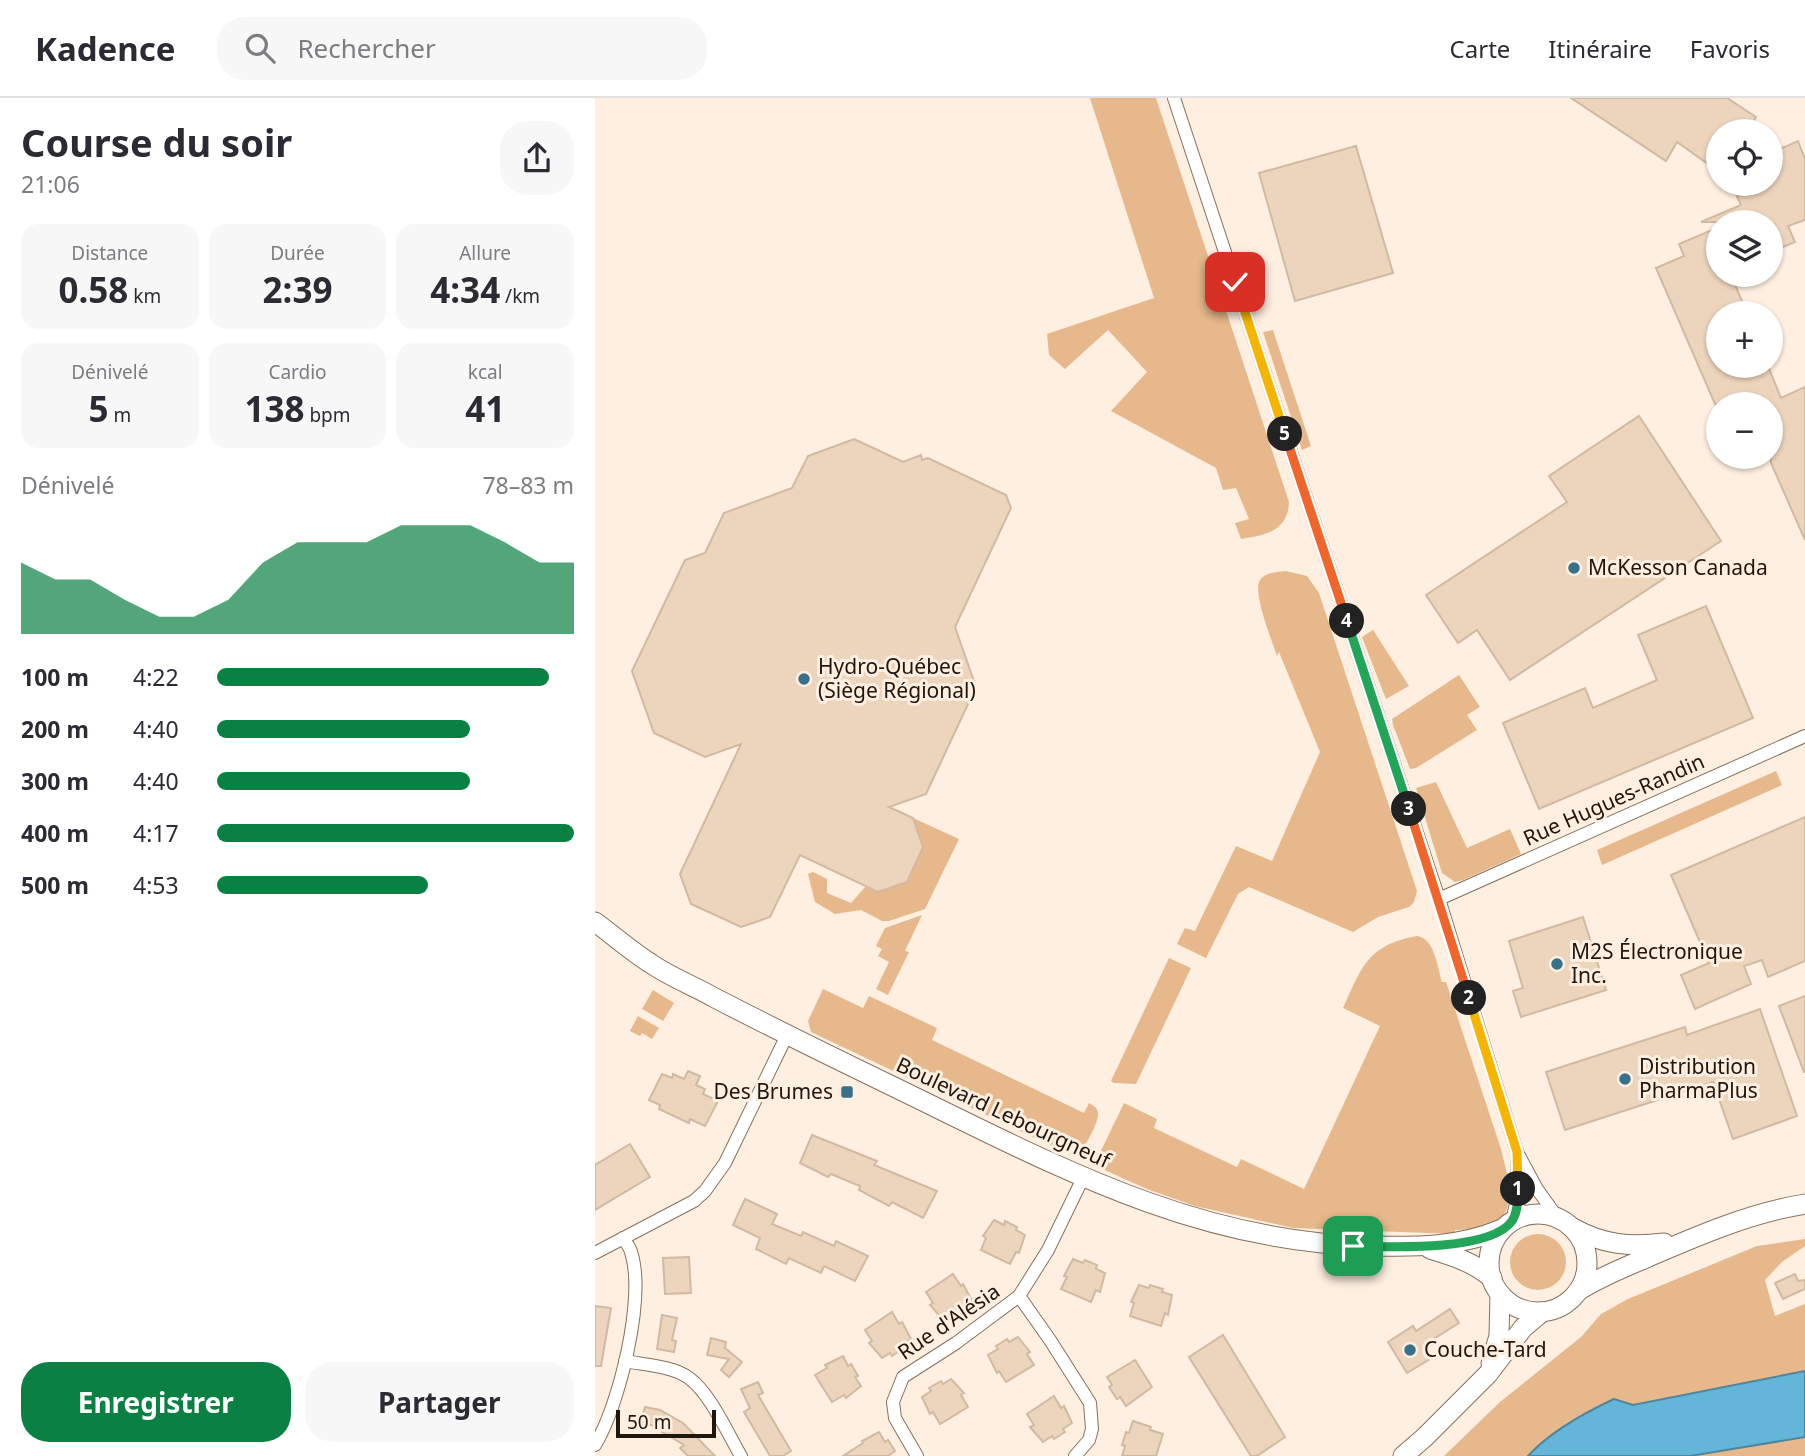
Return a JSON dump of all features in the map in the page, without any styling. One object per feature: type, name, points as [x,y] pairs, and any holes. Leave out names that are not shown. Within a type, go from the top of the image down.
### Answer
[{"type":"main road","name":"Boulevard Lebourgneuf","points":[[595,922],[650,964],[787,1035],[1083,1178],[1196,1219],[1297,1241],[1425,1248],[1469,1240],[1507,1225]]},
{"type":"main road","points":[[1403,1456],[1426,1437],[1488,1374],[1523,1328],[1542,1312],[1569,1301],[1594,1280],[1686,1241],[1756,1216],[1805,1204]]},
{"type":"main road","points":[[1488,1374],[1499,1336],[1496,1286],[1489,1258],[1492,1246],[1507,1225],[1521,1216],[1538,1213],[1602,1241],[1622,1246],[1686,1241]]},
{"type":"main road","points":[[1565,1223],[1581,1239],[1587,1266],[1578,1291]]},
{"type":"main road","name":"Boulevard Lebourgneuf","points":[[1425,1248],[1461,1258],[1478,1266],[1496,1286]]},
{"type":"main road","points":[[1496,1286],[1519,1308],[1542,1312]]},
{"type":"street","points":[[1174,98],[1439,899],[1517,1152],[1537,1189],[1565,1223]]},
{"type":"street","name":"Rue Hugues-Randin","points":[[1439,899],[1805,736]]},
{"type":"street","points":[[595,1253],[694,1201],[705,1191],[725,1163],[787,1035]]},
{"type":"street","points":[[1507,1225],[1518,1195],[1517,1152]]},
{"type":"street","name":"Rue d'Alésia","points":[[917,1456],[895,1418],[893,1402],[902,1377],[956,1343],[1019,1296],[1048,1250],[1083,1178]]},
{"type":"street","points":[[595,1445],[603,1432],[625,1361],[635,1302],[631,1251],[623,1238]]},
{"type":"street","name":"Rue d'Alésia","points":[[1019,1296],[1090,1404],[1092,1429],[1089,1440],[1075,1456]]},
{"type":"street","points":[[625,1361],[671,1370],[689,1377],[702,1391],[741,1456]]},
{"type":"shaded area","points":[[1090,98],[1156,98],[1289,502],[1285,519],[1267,533],[1241,539],[1235,523],[1249,519],[1236,488],[1223,490],[1216,468],[1111,411],[1147,372],[1108,330],[1065,369],[1049,355],[1047,334],[1154,298]]},
{"type":"shaded area","points":[[1273,330],[1311,446],[1302,450],[1263,332]]},
{"type":"shaded area","points":[[1286,571],[1307,576],[1319,593],[1417,891],[1414,902],[1409,907],[1378,917],[1353,932],[1249,887],[1238,894],[1206,958],[1177,944],[1185,928],[1195,931],[1236,846],[1272,861],[1320,752],[1279,652],[1277,656],[1259,595],[1258,586],[1262,577]]},
{"type":"shaded area","points":[[1373,630],[1409,686],[1386,699],[1362,637]]},
{"type":"shaded area","points":[[1459,675],[1480,707],[1467,715],[1477,730],[1416,768],[1410,769],[1392,719]]},
{"type":"shaded area","points":[[1776,771],[1782,785],[1602,865],[1597,850]]},
{"type":"shaded area","points":[[1436,782],[1467,848],[1510,829],[1521,854],[1455,882],[1442,873],[1416,788]]},
{"type":"shaded area","points":[[913,818],[959,839],[925,909],[882,921],[861,910],[835,914],[815,902],[808,874],[813,872],[827,879],[827,893],[851,903],[866,886],[879,892],[907,881],[923,847]]},
{"type":"shaded area","points":[[922,915],[905,951],[909,952],[888,995],[876,989],[889,962],[878,956],[882,949],[876,946],[885,928]]},
{"type":"shaded area","points":[[1417,936],[1432,947],[1442,982],[1446,982],[1501,1149],[1511,1190],[1508,1191],[1506,1211],[1501,1218],[1485,1226],[1455,1230],[1455,1234],[1293,1228],[1195,1206],[1100,1168],[1098,1157],[1124,1103],[1157,1119],[1154,1128],[1237,1167],[1241,1159],[1304,1189],[1380,1026],[1343,1008],[1368,960],[1387,945]]},
{"type":"shaded area","points":[[1169,958],[1191,968],[1136,1084],[1114,1083],[1111,1081]]},
{"type":"shaded area","points":[[823,989],[863,1008],[869,996],[937,1028],[932,1040],[1084,1113],[1089,1103],[1098,1112],[1091,1135],[1076,1155],[1071,1155],[811,1032],[808,1021]]},
{"type":"shaded area","points":[[653,990],[674,1003],[663,1021],[642,1009]]},
{"type":"shaded area","points":[[638,1016],[659,1028],[652,1039],[642,1033],[640,1036],[630,1031]]},
{"type":"shaded area","points":[[1538,1234],[1549,1236],[1558,1242],[1564,1251],[1564,1273],[1558,1282],[1549,1288],[1538,1290],[1527,1288],[1518,1282],[1512,1273],[1510,1262],[1512,1251],[1518,1242],[1527,1236]]},
{"type":"shaded area","points":[[1805,1239],[1805,1246],[1782,1262],[1765,1280],[1775,1316],[1805,1304],[1805,1371],[1633,1405],[1614,1399],[1536,1448],[1528,1456],[1444,1456],[1500,1402],[1581,1337],[1601,1314],[1628,1299],[1757,1246]]},
{"type":"shaded area","points":[[1805,1437],[1805,1456],[1690,1456]]},
{"type":"water","points":[[1805,1371],[1805,1437],[1690,1456],[1528,1456],[1568,1424],[1614,1399],[1633,1405]]},
{"type":"building","points":[[1571,98],[1727,98],[1756,117],[1706,119],[1706,163],[1677,142],[1666,161]]},
{"type":"building","points":[[1798,141],[1805,159],[1805,220],[1788,226],[1795,242],[1783,247],[1783,210],[1729,210],[1741,205],[1737,196],[1783,196],[1783,148]]},
{"type":"building","points":[[1356,146],[1393,273],[1295,301],[1259,173]]},
{"type":"building","points":[[1706,233],[1706,287],[1736,287],[1742,301],[1706,301],[1706,378],[1773,378],[1779,392],[1710,392],[1656,268],[1684,256],[1679,244]]},
{"type":"building","points":[[1805,387],[1805,540],[1774,469],[1783,469],[1783,397]]},
{"type":"building","name":"McKesson Canada","points":[[1639,416],[1721,541],[1510,680],[1477,630],[1458,643],[1426,595],[1567,502],[1549,476]]},
{"type":"building","name":"Hydro-Québec (Siège Régional)","points":[[854,439],[903,462],[921,455],[922,460],[928,458],[1006,495],[1011,508],[955,627],[976,687],[926,794],[889,807],[913,818],[923,847],[907,882],[878,892],[800,855],[770,917],[741,927],[691,904],[680,874],[741,744],[705,757],[654,733],[632,671],[685,560],[705,553],[724,513],[792,488],[808,456]]},
{"type":"building","points":[[1706,606],[1753,718],[1539,809],[1503,723],[1585,688],[1593,708],[1657,680],[1638,635]]},
{"type":"building","points":[[1805,817],[1805,961],[1768,977],[1762,960],[1744,966],[1751,984],[1695,1009],[1681,975],[1709,963],[1671,875]]},
{"type":"building","name":"M2S Électronique Inc.","points":[[1583,917],[1606,990],[1521,1017],[1513,991],[1523,988],[1509,941]]},
{"type":"building","points":[[1805,996],[1805,1072],[1804,1072],[1779,1006]]},
{"type":"building","points":[[1760,1009],[1797,1116],[1733,1139],[1713,1082],[1565,1130],[1546,1072],[1685,1027],[1687,1035]]},
{"type":"building","points":[[688,1071],[700,1076],[696,1085],[705,1089],[703,1094],[718,1101],[705,1126],[690,1119],[689,1123],[676,1117],[659,1109],[660,1105],[649,1100],[662,1074],[672,1078],[673,1074],[684,1079]]},
{"type":"building","points":[[812,1135],[877,1161],[874,1165],[937,1191],[923,1218],[892,1202],[889,1206],[859,1190],[860,1186],[831,1174],[828,1177],[800,1163]]},
{"type":"building","points":[[630,1144],[650,1177],[595,1210],[595,1165]]},
{"type":"building","points":[[745,1199],[777,1214],[772,1224],[801,1236],[803,1232],[834,1246],[836,1241],[868,1256],[855,1281],[824,1266],[821,1273],[789,1258],[786,1264],[756,1249],[760,1238],[733,1225]]},
{"type":"building","points":[[994,1220],[1004,1225],[1005,1221],[1025,1235],[1019,1253],[1016,1252],[1010,1264],[981,1250],[986,1238],[983,1236]]},
{"type":"building","points":[[689,1257],[691,1293],[665,1294],[663,1258]]},
{"type":"building","points":[[1073,1259],[1097,1265],[1096,1269],[1105,1273],[1100,1292],[1096,1290],[1091,1302],[1061,1289]]},
{"type":"building","points":[[953,1274],[961,1286],[963,1284],[972,1301],[953,1318],[951,1314],[943,1320],[930,1305],[933,1303],[926,1292]]},
{"type":"building","points":[[1795,1274],[1798,1281],[1805,1280],[1805,1289],[1783,1299],[1775,1283]]},
{"type":"building","points":[[1139,1285],[1149,1288],[1150,1285],[1172,1295],[1168,1315],[1165,1313],[1161,1326],[1130,1316],[1134,1303],[1131,1302]]},
{"type":"building","points":[[595,1306],[611,1308],[601,1366],[595,1366]]},
{"type":"building","name":"Couche-Tard","points":[[1450,1309],[1459,1323],[1424,1345],[1432,1358],[1407,1373],[1388,1342],[1413,1326],[1416,1331]]},
{"type":"building","points":[[892,1312],[899,1324],[902,1322],[911,1339],[901,1345],[903,1348],[892,1356],[890,1353],[882,1358],[869,1343],[872,1341],[865,1330]]},
{"type":"building","points":[[662,1315],[677,1318],[672,1340],[676,1341],[674,1352],[657,1349]]},
{"type":"building","points":[[1223,1335],[1285,1437],[1257,1456],[1251,1456],[1189,1357]]},
{"type":"building","points":[[1018,1337],[1030,1352],[1027,1354],[1034,1365],[1006,1382],[999,1371],[997,1373],[988,1355],[1007,1339],[1009,1342]]},
{"type":"building","points":[[711,1338],[726,1342],[725,1348],[742,1362],[729,1377],[721,1370],[729,1359],[707,1355]]},
{"type":"building","points":[[843,1356],[848,1366],[851,1364],[861,1386],[846,1398],[844,1395],[832,1402],[815,1375],[827,1368],[825,1365]]},
{"type":"building","points":[[1135,1360],[1152,1387],[1126,1406],[1109,1387],[1112,1385],[1107,1377]]},
{"type":"building","points":[[951,1379],[964,1393],[961,1395],[968,1407],[940,1424],[933,1412],[930,1414],[922,1397],[931,1391],[929,1388]]},
{"type":"building","points":[[758,1382],[763,1393],[758,1395],[791,1451],[783,1456],[770,1456],[744,1412],[750,1408],[741,1389]]},
{"type":"building","points":[[1054,1396],[1061,1408],[1064,1406],[1072,1423],[1063,1429],[1065,1432],[1043,1442],[1030,1427],[1034,1425],[1027,1414]]},
{"type":"building","points":[[645,1407],[660,1410],[683,1423],[715,1456],[688,1456],[680,1448],[684,1445],[662,1432],[665,1428],[641,1423]]},
{"type":"building","points":[[1133,1421],[1163,1434],[1156,1456],[1122,1456],[1126,1432],[1129,1433]]},
{"type":"building","points":[[879,1432],[895,1451],[888,1456],[843,1456],[863,1443],[862,1441]]},
{"type":"place","name":"McKesson Canada","points":[[1574,568]]},
{"type":"place","name":"Hydro-Québec (Siège Régional)","points":[[804,679]]},
{"type":"place","name":"M2S Électronique Inc.","points":[[1557,964]]},
{"type":"place","name":"Distribution PharmaPlus","points":[[1625,1079]]},
{"type":"place","name":"Des Brumes","points":[[847,1092]]},
{"type":"place","name":"Couche-Tard","points":[[1410,1350]]},
{"type":"route","points":[[1235,282],[1439,899],[1517,1152],[1517,1206],[1512,1221],[1502,1229],[1469,1240],[1425,1248],[1353,1246]]}]
